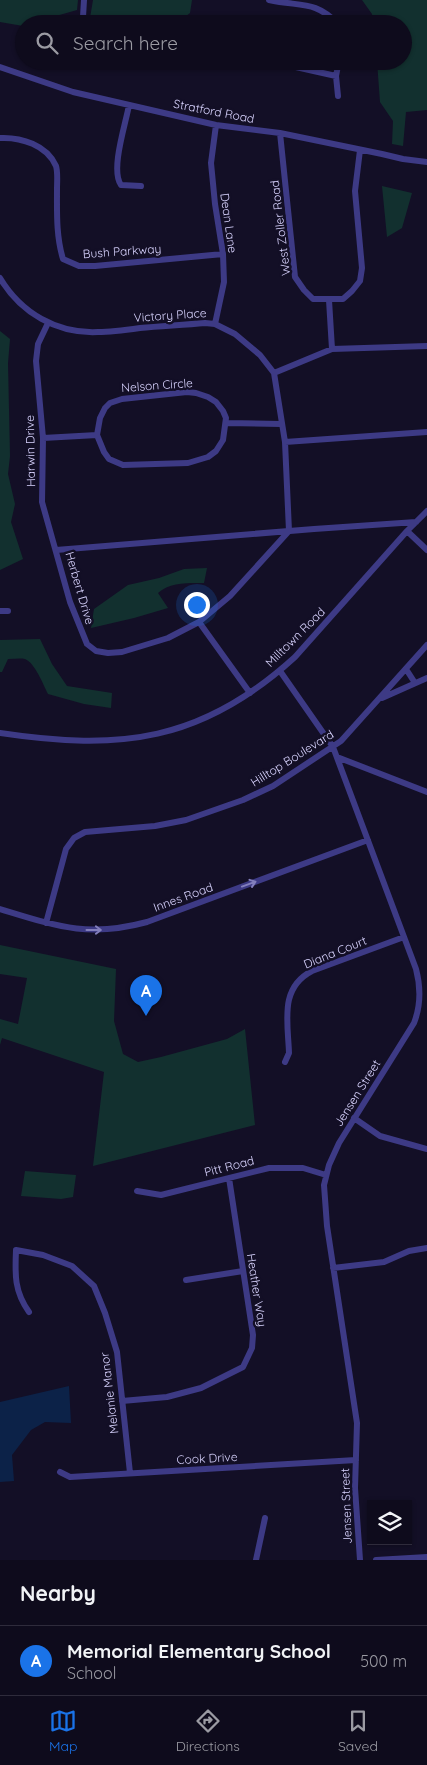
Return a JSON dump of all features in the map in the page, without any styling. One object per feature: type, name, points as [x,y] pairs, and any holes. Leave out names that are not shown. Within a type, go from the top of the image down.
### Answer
[{"type":"street","points":[[83,15],[84,0]]},
{"type":"street","points":[[270,0],[307,1],[323,6],[330,15]]},
{"type":"street","name":"Stratford Road","points":[[0,67],[73,92],[216,125],[280,133],[403,159],[427,162]]},
{"type":"street","points":[[309,70],[336,76]]},
{"type":"street","points":[[337,70],[338,96]]},
{"type":"street","points":[[129,105],[117,164],[117,174],[121,185],[141,186]]},
{"type":"street","name":"Dean Lane","points":[[215,324],[224,282],[223,254],[211,162],[216,125]]},
{"type":"street","name":"West Zoller Road","points":[[280,133],[295,277],[313,299],[329,300]]},
{"type":"street","name":"Bush Parkway","points":[[0,138],[27,141],[47,152],[56,167],[58,229],[63,258],[79,266],[95,266],[223,254]]},
{"type":"street","points":[[332,349],[329,300],[342,299],[360,281],[362,260],[355,191],[360,150]]},
{"type":"street","name":"Victory Place","points":[[0,278],[17,301],[30,313],[48,323],[74,330],[98,332],[215,324],[235,334],[260,355],[274,373]]},
{"type":"street","name":"Harwin Drive","points":[[48,323],[38,344],[36,361],[43,438],[42,502],[56,550]]},
{"type":"street","points":[[289,531],[285,442],[274,373],[332,349],[427,346]]},
{"type":"street","name":"Nelson Circle","points":[[97,435],[100,418],[105,408],[115,400],[187,392],[203,394],[212,399],[223,411],[226,423]]},
{"type":"street","points":[[43,438],[97,435],[109,459],[123,465],[188,463],[208,457],[219,448],[223,440],[226,423],[281,424]]},
{"type":"street","points":[[285,442],[427,432]]},
{"type":"street","name":"Milltown Road","points":[[0,733],[91,742],[142,738],[197,721],[224,709],[280,671],[314,637],[427,511]]},
{"type":"street","name":"Herbert Drive","points":[[289,531],[230,596],[199,622],[168,638],[122,652],[108,653],[96,651],[87,644],[77,622],[56,550],[289,531],[416,522]]},
{"type":"street","points":[[407,532],[427,550]]},
{"type":"street","points":[[0,611],[8,610]]},
{"type":"street","points":[[199,622],[250,693]]},
{"type":"street","name":"Hilltop Boulevard","points":[[46,923],[66,849],[79,834],[90,830],[155,826],[218,810],[273,786],[341,741],[427,645]]},
{"type":"street","points":[[406,669],[416,683]]},
{"type":"street","name":"Jensen Street","points":[[280,671],[333,747],[416,969],[419,984],[420,1000],[417,1015],[411,1029],[339,1143],[324,1185],[325,1211],[357,1423],[355,1488],[360,1560]]},
{"type":"street","points":[[379,699],[427,678]]},
{"type":"street","points":[[337,757],[427,792]]},
{"type":"street","name":"Innes Road","points":[[0,909],[46,923],[77,929],[95,930],[131,926],[148,922],[368,840]]},
{"type":"street","name":"Diana Court","points":[[285,1062],[289,1053],[289,997],[299,980],[312,971],[404,937]]},
{"type":"street","points":[[354,1118],[380,1136],[427,1149]]},
{"type":"street","name":"Pitt Road","points":[[137,1192],[160,1195],[269,1168],[303,1168],[326,1175]]},
{"type":"street","name":"Heather Way","points":[[122,1401],[167,1397],[202,1388],[243,1367],[252,1348],[253,1336],[230,1178]]},
{"type":"street","points":[[333,1268],[384,1262],[409,1251],[427,1248]]},
{"type":"street","name":"Melanie Manor","points":[[29,1312],[21,1301],[15,1280],[16,1250],[43,1254],[72,1266],[94,1286],[105,1313],[117,1352],[130,1473]]},
{"type":"street","points":[[186,1280],[243,1271]]},
{"type":"street","name":"Cook Drive","points":[[60,1472],[70,1477],[356,1460]]},
{"type":"street","points":[[256,1560],[265,1518]]},
{"type":"street","points":[[376,1560],[427,1557]]},
{"type":"green space","points":[[0,0],[78,0],[77,10],[60,15],[15,15],[15,25],[0,22]]},
{"type":"green space","points":[[93,0],[192,0],[190,13],[187,15],[90,15]]},
{"type":"green space","points":[[362,0],[427,0],[427,110],[406,112],[403,146],[392,144],[393,121],[380,102],[378,70],[412,70],[412,15],[372,14]]},
{"type":"green space","points":[[382,186],[412,193],[402,228],[387,237]]},
{"type":"green space","points":[[0,331],[10,339],[8,363],[10,456],[8,474],[15,504],[11,522],[23,559],[0,570]]},
{"type":"green space","points":[[207,568],[204,583],[174,585],[158,593],[168,608],[91,628],[94,609],[128,585],[159,578],[184,569]]},
{"type":"green space","points":[[40,639],[52,664],[67,686],[112,693],[111,708],[84,704],[48,694],[35,669],[25,659],[8,659],[2,672],[0,672],[0,640]]},
{"type":"green space","points":[[0,945],[116,969],[114,1021],[123,1054],[138,1062],[227,1039],[245,1029],[255,1125],[93,1166],[104,1072],[2,1038],[0,1045],[0,1019],[18,1024],[27,978],[0,974]]},
{"type":"green space","points":[[25,1171],[76,1175],[73,1197],[61,1199],[21,1196]]},
{"type":"water","points":[[69,1386],[71,1423],[45,1422],[31,1430],[12,1455],[14,1481],[0,1482],[0,1402]]},
{"type":"place","name":"Memorial Elementary School","points":[[146,1016]]}]
